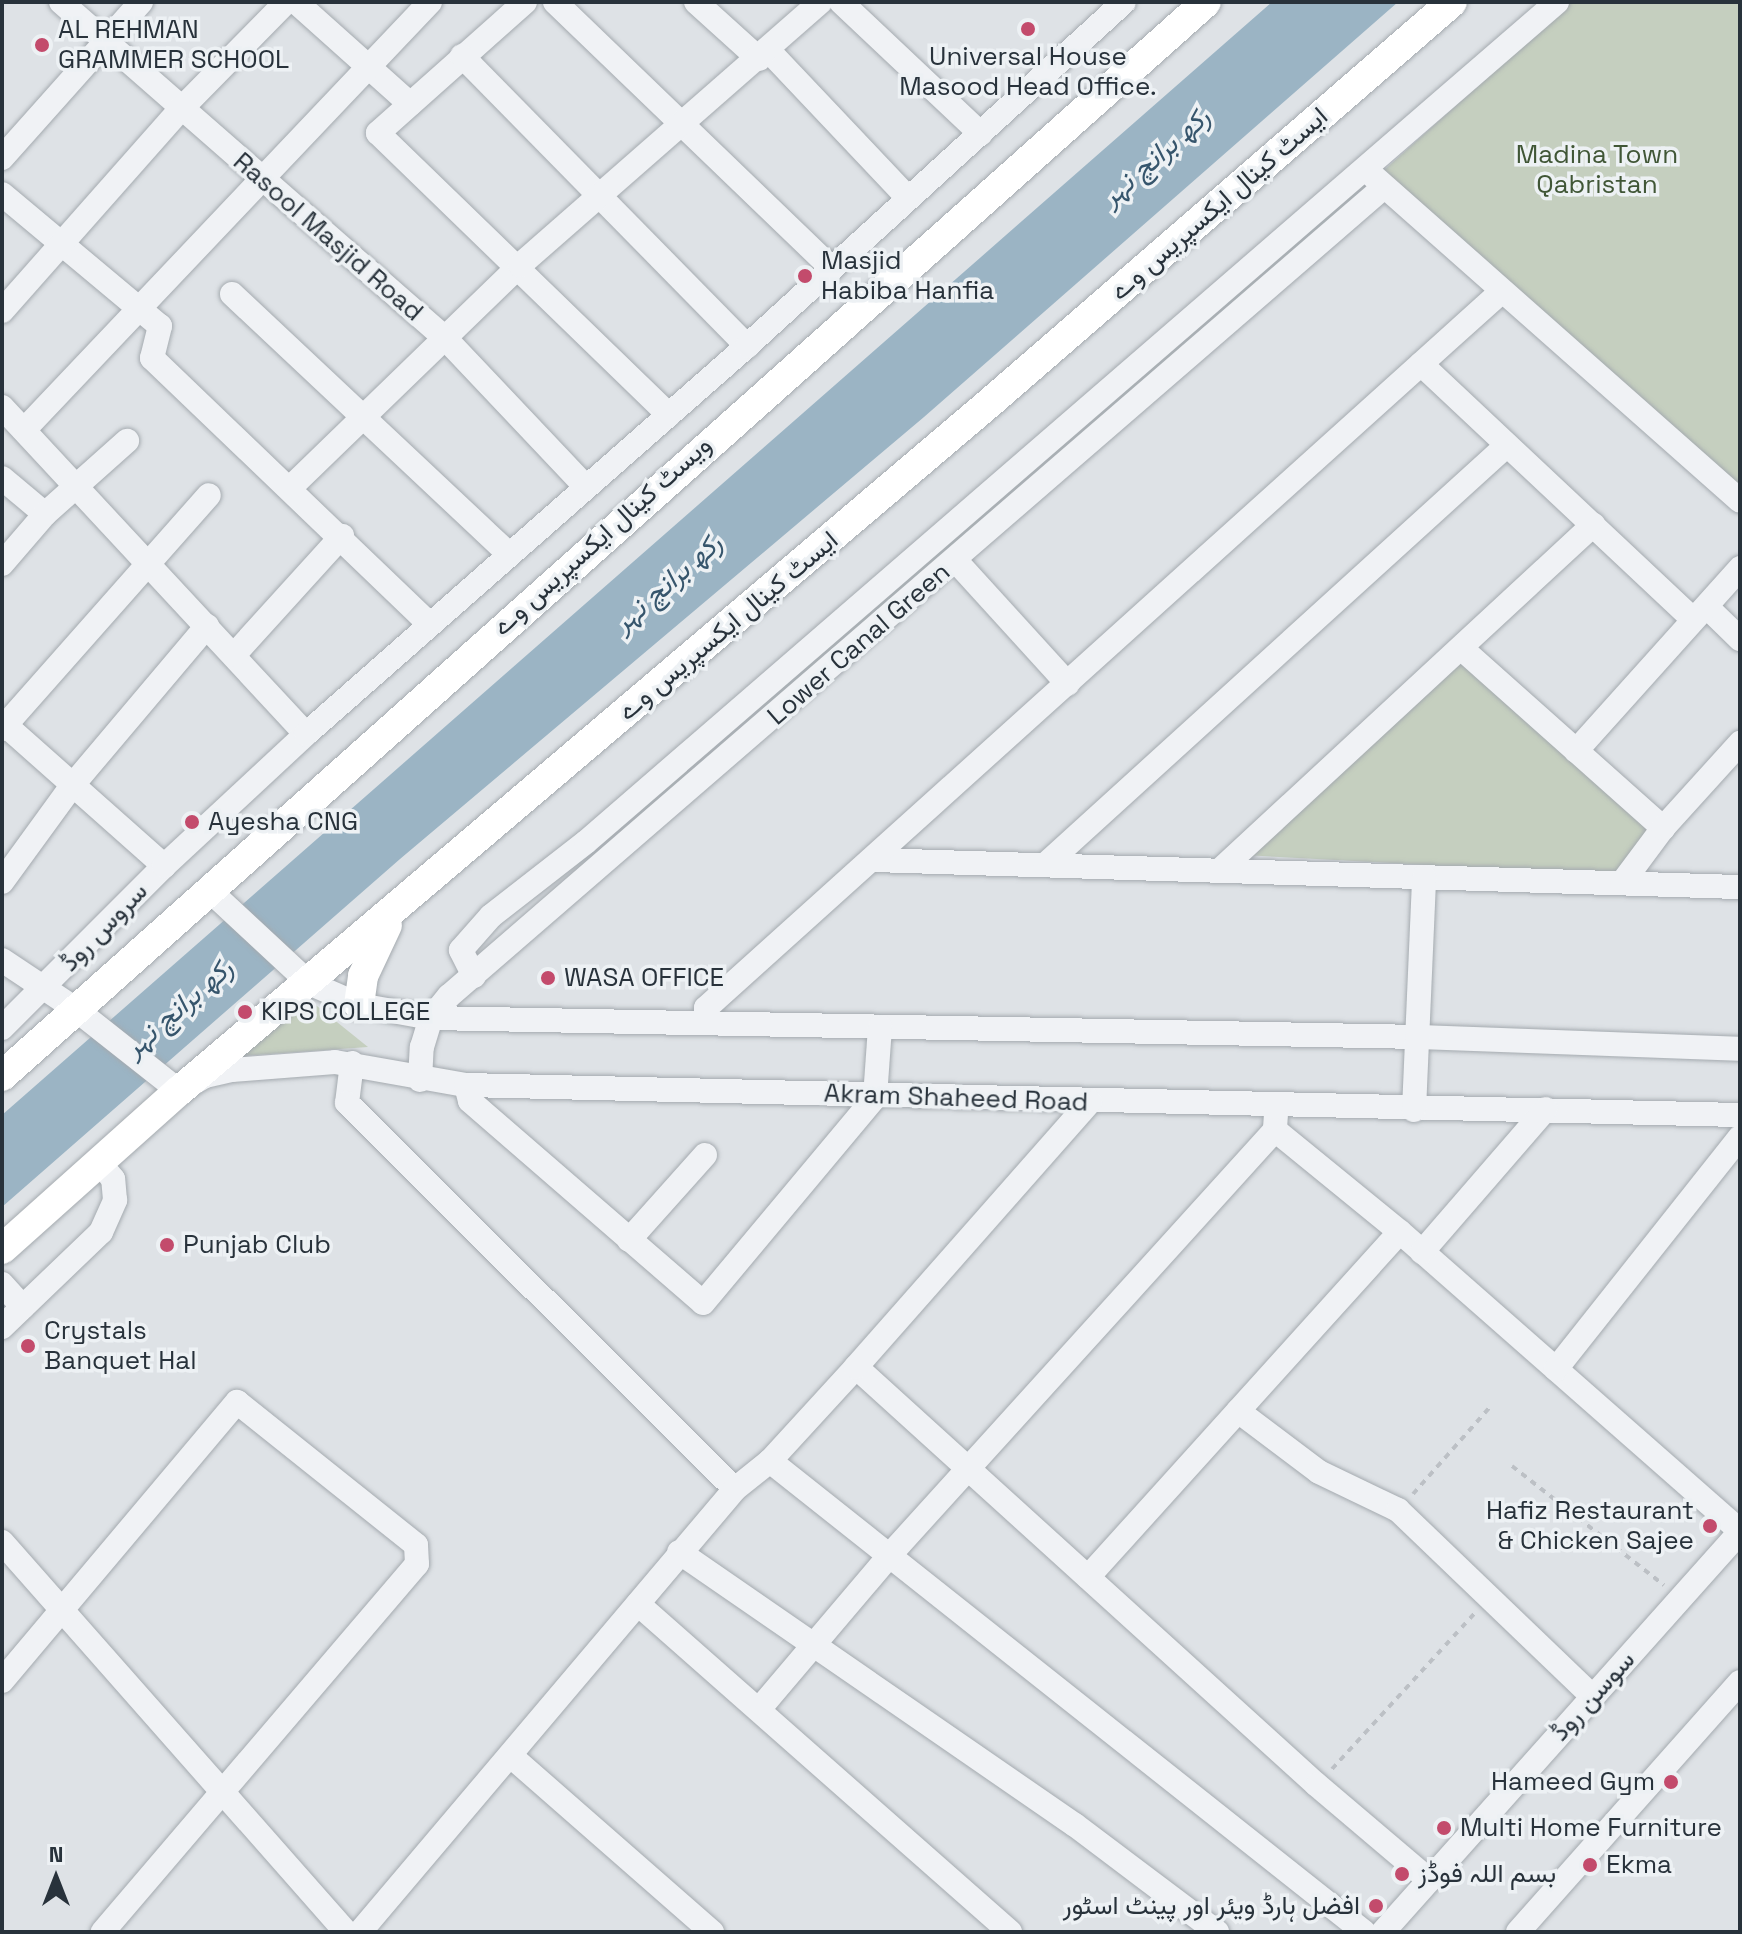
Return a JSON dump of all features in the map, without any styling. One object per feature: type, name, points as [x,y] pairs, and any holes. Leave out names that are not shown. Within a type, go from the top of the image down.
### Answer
[{"type":"main road","name":"ویسٹ کینال ایکسپریس وے","points":[[2,1076],[82,1014],[215,896],[1206,2]]},
{"type":"main road","name":"ایسٹ کینال ایکسپریس وے","points":[[2,1249],[98,1161],[172,1086],[299,975],[439,872],[1452,2]]},
{"type":"main road","points":[[359,1005],[363,976],[375,943],[397,910],[439,872]]},
{"type":"street","name":"Rasool Masjid Road","points":[[61,2],[180,110],[445,338],[584,485]]},
{"type":"street","points":[[2,158],[141,2]]},
{"type":"street","points":[[2,311],[180,110],[286,2]]},
{"type":"street","points":[[296,2],[410,104]]},
{"type":"street","points":[[24,430],[265,180],[430,2]]},
{"type":"street","points":[[525,2],[378,133],[520,265],[669,415]]},
{"type":"street","points":[[555,2],[681,127],[831,268]]},
{"type":"street","points":[[696,2],[764,55],[908,198]]},
{"type":"street","points":[[291,487],[520,265],[764,55],[820,2]]},
{"type":"street","points":[[841,2],[981,134]]},
{"type":"street","name":"سروس روڈ","points":[[2,1028],[164,866],[306,734],[507,552],[747,346],[1124,2]]},
{"type":"street","points":[[474,976],[461,950],[491,916],[586,842],[1557,2]]},
{"type":"street","points":[[462,56],[747,346]]},
{"type":"street","points":[[1364,168],[1740,501]]},
{"type":"street","name":"Lower Canal Green","points":[[431,1018],[474,976],[1384,187]]},
{"type":"street","points":[[2,194],[160,326],[152,358],[291,487],[429,624]]},
{"type":"street","points":[[706,1023],[706,1008],[874,860],[1502,291]]},
{"type":"street","points":[[232,294],[359,419],[507,552]]},
{"type":"street","points":[[1421,364],[1593,525],[1700,613],[1740,639]]},
{"type":"street","points":[[2,407],[306,734]]},
{"type":"street","points":[[2,564],[45,514],[127,441]]},
{"type":"street","points":[[1045,865],[1507,445]]},
{"type":"street","points":[[2,478],[45,514]]},
{"type":"street","points":[[164,866],[3,725],[145,562],[209,495]]},
{"type":"street","points":[[1219,871],[1593,525]]},
{"type":"street","points":[[234,655],[342,536]]},
{"type":"street","points":[[956,561],[1068,684]]},
{"type":"street","points":[[1576,751],[1740,568]]},
{"type":"street","points":[[2,882],[71,787],[207,626]]},
{"type":"street","points":[[1461,648],[1663,828]]},
{"type":"street","points":[[1622,883],[1663,828],[1740,743]]},
{"type":"street","points":[[874,860],[1740,887]]},
{"type":"street","points":[[1414,1110],[1424,877]]},
{"type":"street","points":[[215,896],[299,975],[359,1005],[431,1018],[1418,1037],[1740,1049]]},
{"type":"street","points":[[2,960],[82,1014],[172,1086]]},
{"type":"street","points":[[420,1080],[422,1047],[431,1018]]},
{"type":"street","points":[[466,1085],[470,1101],[703,1303],[875,1097],[880,1027]]},
{"type":"street","points":[[352,1063],[347,1103],[735,1489]]},
{"type":"street","name":"Akram Shaheed Road","points":[[172,1086],[232,1070],[352,1063],[420,1080],[466,1085],[1090,1102],[1276,1119],[1414,1110],[1546,1109],[1740,1115]]},
{"type":"street","points":[[360,1932],[512,1757],[679,1552],[735,1489],[770,1461],[856,1367],[1090,1102]]},
{"type":"street","points":[[1422,1252],[1546,1109]]},
{"type":"street","points":[[761,1707],[888,1557],[970,1470],[1276,1119],[1740,1532]]},
{"type":"street","points":[[1556,1369],[1740,1137]]},
{"type":"street","points":[[629,1240],[705,1155]]},
{"type":"street","points":[[2,1327],[101,1232],[110,1216],[113,1179],[98,1161]]},
{"type":"street","points":[[1088,1577],[1400,1232]]},
{"type":"street","points":[[2,1284],[23,1307]]},
{"type":"street","points":[[856,1367],[1317,1785],[1429,1880]]},
{"type":"street","points":[[2,1681],[237,1402],[416,1545],[417,1564],[103,1932]]},
{"type":"street","points":[[1238,1411],[1319,1472],[1398,1510],[1593,1697]]},
{"type":"street","points":[[770,1461],[1364,1932]]},
{"type":"street","name":"سوسن روڈ","points":[[1383,1932],[1740,1532]]},
{"type":"street","points":[[2,1542],[346,1932]]},
{"type":"street","points":[[679,1552],[1075,1825],[1217,1932]]},
{"type":"street","points":[[638,1604],[761,1707],[1010,1932]]},
{"type":"street","points":[[1518,1932],[1735,1700]]},
{"type":"street","points":[[512,1757],[712,1932]]},
{"type":"path","points":[[1398,1510],[1489,1408]]},
{"type":"path","points":[[1512,1466],[1681,1598]]},
{"type":"path","points":[[1317,1785],[1488,1599]]},
{"type":"green space","name":"Madina Town Qabristan","points":[[1571,2],[1740,2],[1740,486],[1382,172]]},
{"type":"green space","points":[[1460,657],[1651,825],[1616,875],[1243,855]]},
{"type":"green space","points":[[302,994],[368,1047],[238,1056]]},
{"type":"water","name":"رکھ برانچ نہر","points":[[1272,2],[1398,2],[924,417],[400,859],[2,1207],[2,1115]]},
{"type":"place","name":"Universal House Masood Head Office.","points":[[1028,29]]},
{"type":"place","name":"AL REHMAN GRAMMER SCHOOL","points":[[42,45]]},
{"type":"place","name":"Masjid Habiba Hanfia","points":[[805,276]]},
{"type":"place","name":"Ayesha CNG","points":[[192,822]]},
{"type":"place","name":"WASA OFFICE","points":[[548,978]]},
{"type":"place","name":"KIPS COLLEGE","points":[[245,1012]]},
{"type":"place","name":"Punjab Club","points":[[167,1245]]},
{"type":"place","name":"Crystals Banquet Hal","points":[[28,1346]]},
{"type":"place","name":"Hafiz Restaurant & Chicken Sajee","points":[[1710,1526]]},
{"type":"place","name":"Hameed Gym","points":[[1671,1782]]},
{"type":"place","name":"Multi Home Furniture","points":[[1444,1828]]},
{"type":"place","name":"Ekma","points":[[1590,1865]]},
{"type":"place","name":"بسم اللہ فوڈز","points":[[1402,1874]]},
{"type":"place","name":"افضل ہارڈ ویئر اور پینٹ اسٹور","points":[[1376,1906]]}]
